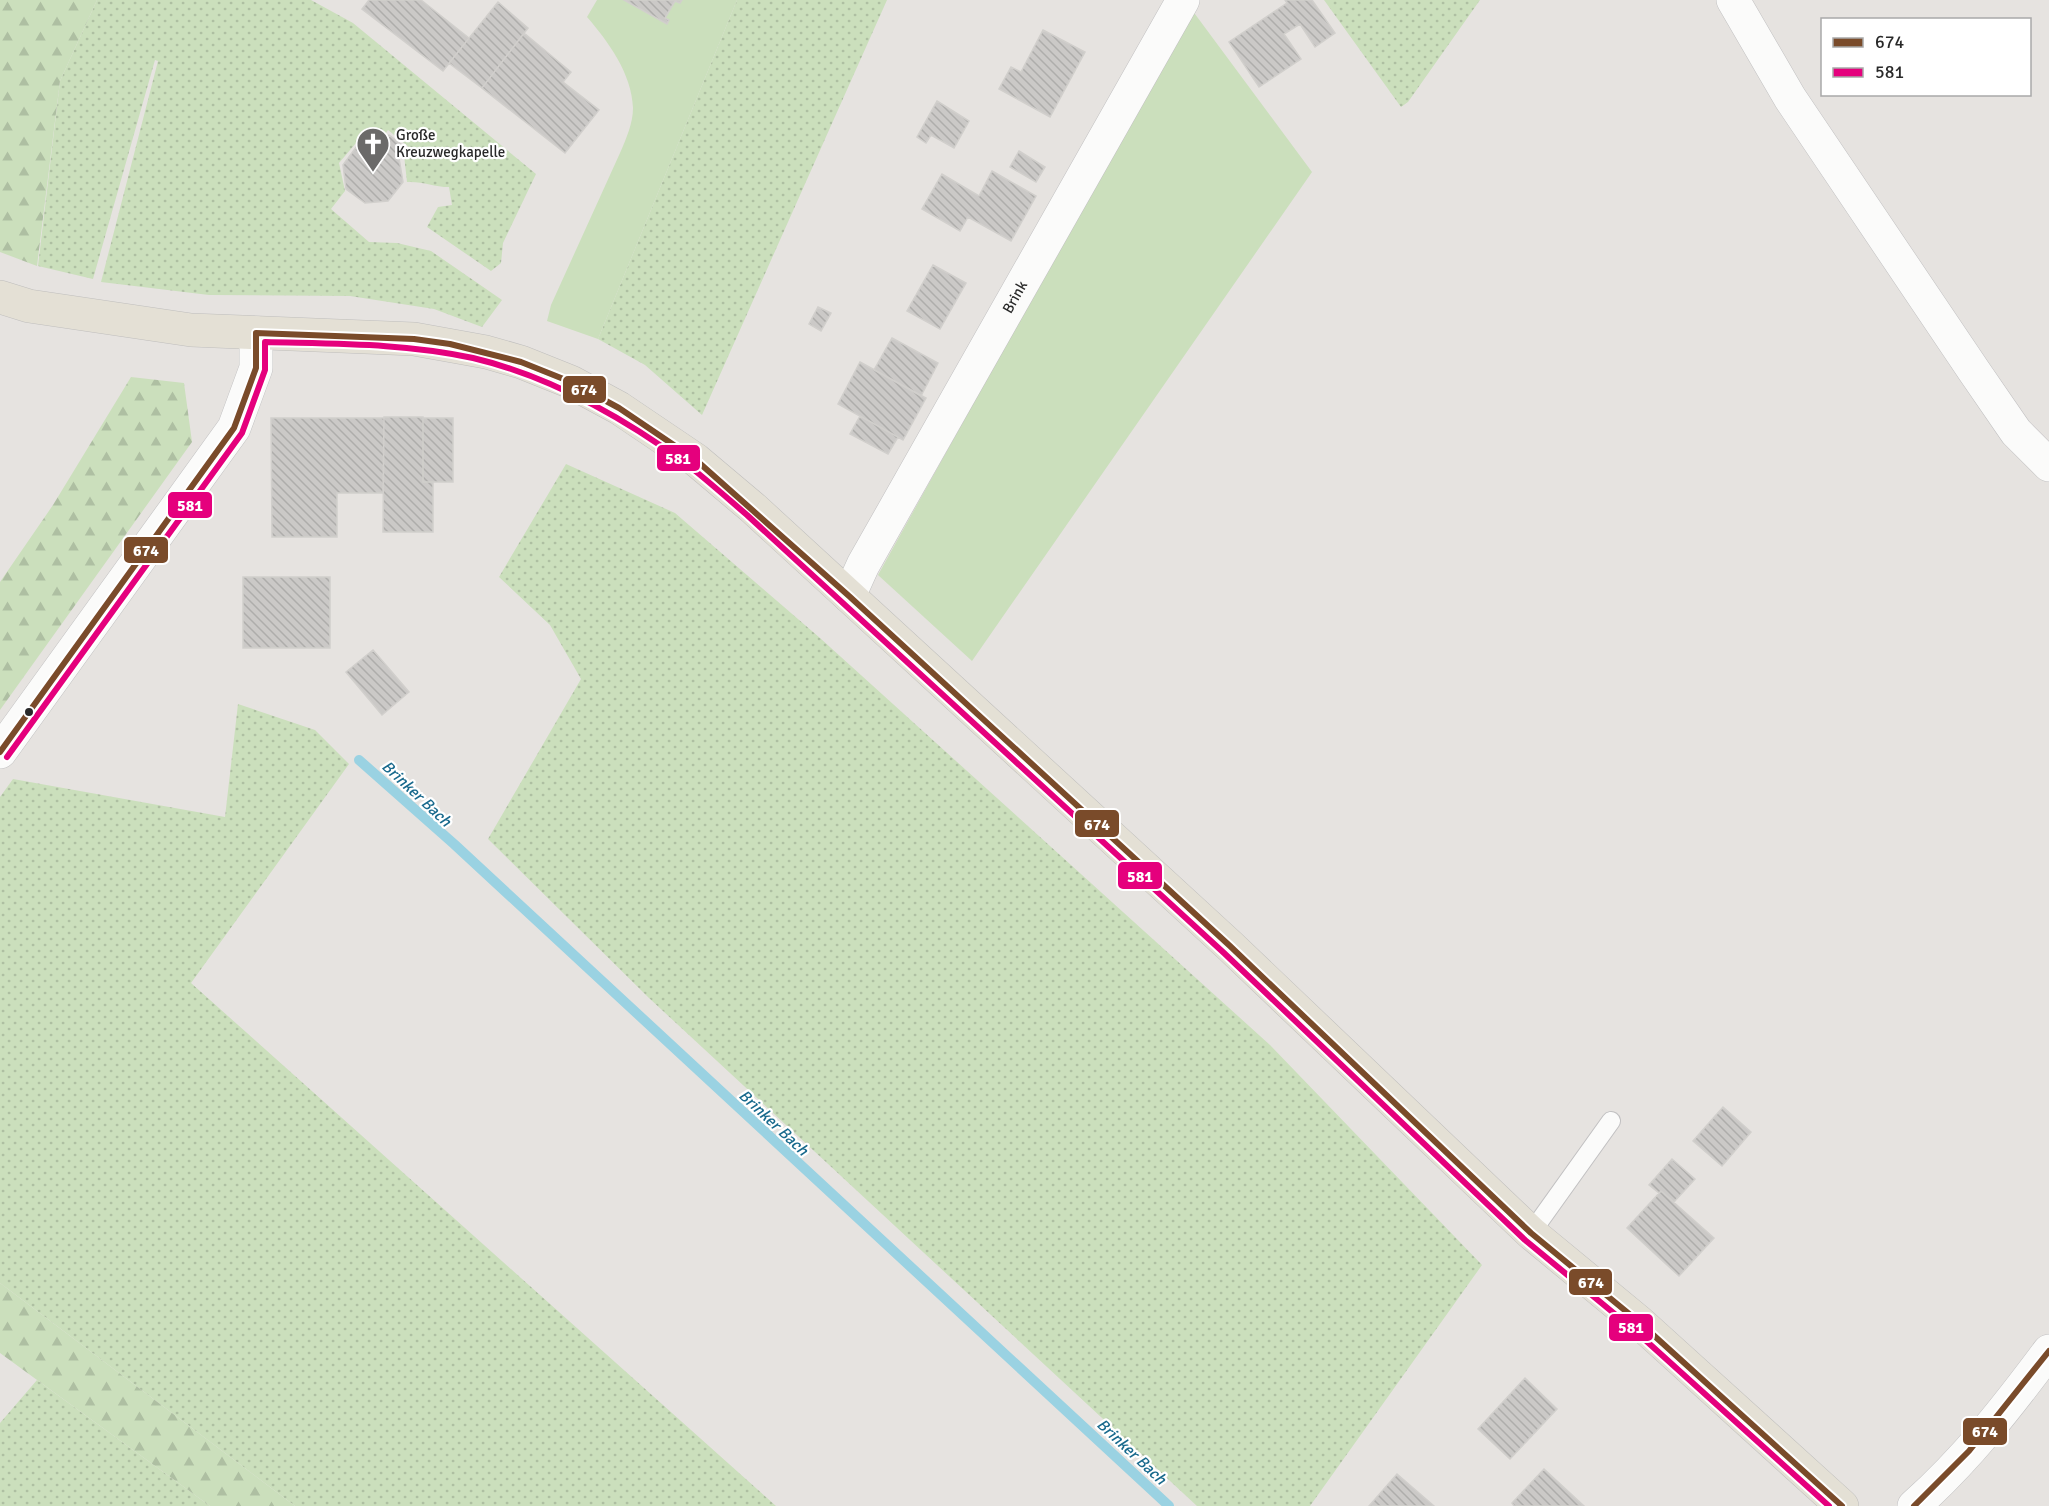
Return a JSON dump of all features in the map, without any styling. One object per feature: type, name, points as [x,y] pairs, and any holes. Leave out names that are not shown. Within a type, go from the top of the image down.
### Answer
[{"type":"main road","points":[[0,297],[29,306],[190,330],[377,337],[450,344],[521,362],[571,382],[619,408],[696,460],[849,596],[1230,946],[1531,1233],[1639,1322],[1842,1506]]},
{"type":"street","name":"Brink","points":[[849,596],[863,565],[1184,0]]},
{"type":"street","points":[[1733,0],[1790,98],[1974,371],[2016,432],[2049,465]]},
{"type":"street","points":[[0,752],[234,428],[256,368],[256,333]]},
{"type":"street","points":[[1914,1506],[1939,1484],[2005,1411],[2049,1350]]},
{"type":"lane","points":[[1531,1233],[1611,1121]]},
{"type":"green space","points":[[0,0],[97,0],[60,81],[37,266],[0,252]]},
{"type":"green space","points":[[97,0],[311,0],[353,23],[536,174],[503,243],[501,263],[491,271],[427,227],[438,207],[452,205],[449,187],[407,182],[404,155],[410,148],[388,130],[382,139],[356,143],[339,163],[345,191],[331,209],[369,242],[397,243],[431,251],[502,300],[482,327],[434,309],[350,296],[209,295],[101,282],[158,61],[155,60],[93,279],[38,266],[60,81]]},
{"type":"green space","points":[[597,0],[624,0],[667,24],[669,20],[665,18],[675,1],[680,3],[682,0],[737,0],[598,339],[547,321],[551,305],[620,153],[632,119],[632,95],[624,71],[611,47],[587,17]]},
{"type":"green space","points":[[737,0],[887,0],[702,415],[645,365],[598,339]]},
{"type":"green space","points":[[1324,0],[1480,0],[1408,102],[1401,107]]},
{"type":"green space","points":[[1192,10],[1312,172],[972,661],[878,575]]},
{"type":"green space","points":[[131,377],[184,383],[192,442],[0,710],[0,582],[53,505]]},
{"type":"green space","points":[[566,464],[675,513],[820,638],[1270,1045],[1482,1265],[1310,1506],[1197,1506],[649,998],[488,839],[581,679],[550,625],[499,577]]},
{"type":"green space","points":[[238,704],[315,730],[349,764],[191,983],[776,1506],[295,1506],[0,1283],[0,797],[13,779],[225,817]]},
{"type":"green space","points":[[0,1283],[295,1506],[210,1506],[0,1353]]},
{"type":"green space","points":[[37,1380],[210,1506],[0,1506],[0,1423]]},
{"type":"building","points":[[369,0],[421,0],[469,38],[443,71],[362,9]]},
{"type":"building","points":[[624,0],[682,0],[680,3],[675,1],[665,18],[669,20],[667,24]]},
{"type":"building","points":[[1285,0],[1312,0],[1335,33],[1315,47],[1300,24],[1284,34],[1301,59],[1259,87],[1229,42],[1287,3]]},
{"type":"building","points":[[498,2],[528,28],[482,88],[449,63]]},
{"type":"building","points":[[1043,30],[1085,52],[1050,117],[999,89],[1011,67],[1021,72]]},
{"type":"building","points":[[524,33],[571,72],[563,82],[599,110],[565,153],[482,88]]},
{"type":"building","points":[[937,101],[969,121],[954,148],[931,135],[926,143],[917,137]]},
{"type":"building","name":"Große Kreuzwegkapelle","points":[[389,135],[406,148],[399,158],[403,182],[388,201],[365,203],[346,189],[343,165],[357,146],[382,144]]},
{"type":"building","points":[[1019,151],[1045,167],[1036,182],[1010,167]]},
{"type":"building","points":[[992,171],[1036,196],[1011,241],[968,217],[960,231],[922,209],[942,174],[979,196]]},
{"type":"building","points":[[933,265],[966,283],[940,329],[907,311]]},
{"type":"building","points":[[818,307],[831,313],[821,331],[809,324]]},
{"type":"building","points":[[892,338],[938,363],[921,396],[874,370]]},
{"type":"building","points":[[860,362],[926,398],[903,440],[838,404]]},
{"type":"building","points":[[860,416],[898,437],[888,454],[850,434]]},
{"type":"building","points":[[384,417],[423,417],[423,482],[433,482],[433,532],[383,532]]},
{"type":"building","points":[[271,418],[384,418],[383,493],[337,493],[337,537],[272,537]]},
{"type":"building","points":[[423,418],[453,418],[453,482],[423,482]]},
{"type":"building","points":[[243,577],[330,577],[330,648],[243,648]]},
{"type":"building","points":[[373,650],[409,692],[382,715],[346,672]]},
{"type":"building","points":[[1723,1107],[1751,1132],[1722,1166],[1693,1141]]},
{"type":"building","points":[[1672,1159],[1695,1179],[1674,1202],[1649,1185]]},
{"type":"building","points":[[1661,1191],[1714,1238],[1679,1276],[1627,1228]]},
{"type":"building","points":[[1525,1378],[1557,1409],[1510,1459],[1478,1429]]},
{"type":"building","points":[[1544,1469],[1584,1506],[1514,1506],[1512,1503]]},
{"type":"building","points":[[1397,1474],[1434,1506],[1369,1506]]},
{"type":"waterway","name":"Brinker Bach","points":[[359,760],[454,844],[1169,1506]]},
{"type":"transit line","name":"674","points":[[256,333],[414,339],[450,344],[521,362],[571,382],[619,408],[696,460],[849,596],[1230,946],[1531,1233],[1639,1322],[1842,1506]]},
{"type":"transit line","name":"674","points":[[0,752],[234,428],[256,368],[256,333]]},
{"type":"transit line","name":"581","points":[[7,757],[242,433],[265,370],[265,342],[422,349],[473,358],[557,387],[610,414],[660,445],[708,481],[747,515],[1224,953],[1525,1240],[1633,1329],[1829,1506]]},
{"type":"transit line","name":"674","points":[[1914,1506],[1969,1451],[2049,1351]]},
{"type":"place","name":"Große Kreuzwegkapelle","points":[[373,173]]}]
